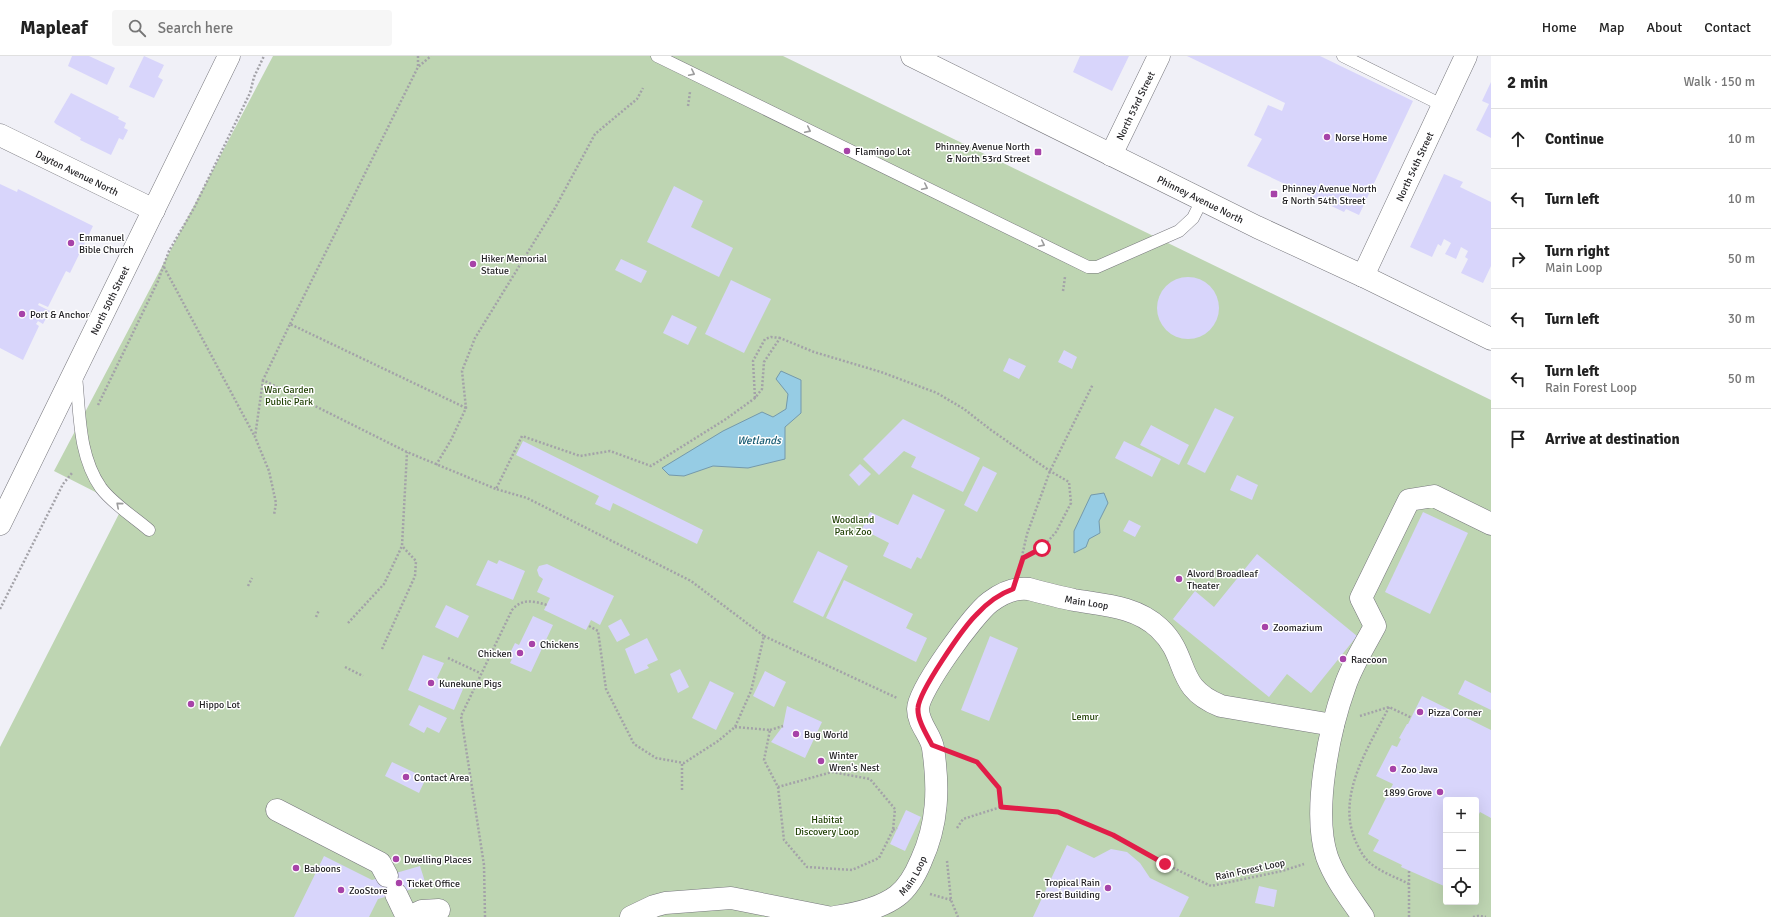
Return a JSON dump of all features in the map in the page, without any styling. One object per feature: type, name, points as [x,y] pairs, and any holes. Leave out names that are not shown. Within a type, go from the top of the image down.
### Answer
[{"type":"street","name":"North 50th Street","points":[[0,524],[229,56]]},
{"type":"street","name":"Phinney Avenue North","points":[[912,56],[1202,200],[1363,276],[1491,339]]},
{"type":"street","name":"North 53rd Street","points":[[1112,155],[1159,56]]},
{"type":"street","name":"North 54th Street","points":[[1363,276],[1442,104],[1466,56]]},
{"type":"street","name":"Dayton Avenue North","points":[[0,136],[154,210]]},
{"type":"street","points":[[1364,917],[1342,889],[1327,857],[1321,823],[1321,808],[1333,725],[1345,685],[1375,626],[1362,598],[1409,500],[1434,496],[1491,524]]},
{"type":"street","name":"Main Loop","points":[[834,917],[870,908],[888,901],[898,895],[906,887],[917,872],[932,834],[936,813],[937,777],[932,745],[923,728],[918,708],[929,684],[975,616],[990,602],[1013,589],[1029,588],[1072,599],[1120,608],[1136,613],[1149,620],[1159,628],[1173,644],[1181,659],[1188,682],[1209,701],[1221,706],[1333,725]]},
{"type":"street","points":[[277,810],[380,863],[408,917],[422,911],[439,910]]},
{"type":"street","points":[[631,917],[646,909],[664,903],[730,898],[827,917]]},
{"type":"lane","points":[[656,56],[1088,267],[1097,267],[1179,231],[1193,218],[1202,200]]},
{"type":"lane","points":[[1343,56],[1442,104]]},
{"type":"lane","points":[[75,369],[82,441],[93,473],[102,489],[149,530]]},
{"type":"path","points":[[97,408],[164,267],[169,251],[194,208],[250,93],[254,77],[264,56]]},
{"type":"path","points":[[418,56],[418,67]]},
{"type":"path","points":[[255,436],[263,380],[418,67],[431,56]]},
{"type":"path","points":[[688,106],[691,85]]},
{"type":"path","points":[[436,465],[451,440],[466,408],[462,371],[475,338],[556,208],[595,134],[637,99],[643,88]]},
{"type":"path","points":[[164,267],[255,436],[269,471],[276,503],[274,515]]},
{"type":"path","points":[[1063,291],[1066,271]]},
{"type":"path","points":[[290,324],[466,408]]},
{"type":"path","points":[[755,398],[754,361],[765,339],[771,336],[780,338],[814,352],[881,372],[937,393],[964,409],[991,430],[1050,471],[1069,482],[1071,503],[1056,532],[1042,548],[1023,558]]},
{"type":"path","points":[[496,489],[522,436],[580,456],[610,451],[651,466],[726,419],[755,398],[762,389],[764,362],[780,338]]},
{"type":"path","points":[[263,380],[436,465],[496,489],[527,498],[691,581],[764,636],[918,708]]},
{"type":"path","points":[[1013,589],[1023,558],[1027,534],[1050,471],[1093,384]]},
{"type":"path","points":[[348,623],[384,584],[402,546],[407,452]]},
{"type":"path","points":[[0,609],[63,484],[76,470]]},
{"type":"path","points":[[382,649],[415,576],[416,560],[402,546]]},
{"type":"path","points":[[248,586],[252,578]]},
{"type":"path","points":[[485,917],[484,865],[461,716],[480,673],[512,610],[516,606],[529,601],[547,605]]},
{"type":"path","points":[[316,617],[319,610]]},
{"type":"path","points":[[589,626],[598,631],[606,689],[634,744],[656,758],[682,763],[718,741],[735,727],[751,691],[764,636]]},
{"type":"path","points":[[448,658],[480,673]]},
{"type":"path","points":[[345,667],[363,676]]},
{"type":"path","points":[[1389,707],[1356,774],[1352,788],[1350,819],[1353,835],[1367,860],[1409,884]]},
{"type":"path","points":[[1333,725],[1389,707],[1412,718]]},
{"type":"path","points":[[735,727],[770,730],[783,726]]},
{"type":"path","points":[[770,730],[764,760],[778,787],[784,840],[807,867],[852,870],[879,858],[893,830],[895,809],[870,779],[832,772],[778,787]]},
{"type":"path","points":[[932,745],[977,762],[999,788],[1001,807]]},
{"type":"path","points":[[682,763],[682,790]]},
{"type":"path","name":"Rain Forest Loop","points":[[954,831],[963,819],[1001,807],[1058,812],[1113,835],[1211,886],[1282,871],[1327,857]]},
{"type":"path","points":[[893,830],[897,828]]},
{"type":"path","points":[[947,858],[951,900],[958,917]]},
{"type":"path","points":[[1409,871],[1409,917]]},
{"type":"path","points":[[1473,917],[1486,917]]},
{"type":"green space","name":"Woodland Park Zoo","points":[[273,56],[783,56],[1491,400],[1491,917],[0,917],[0,747],[123,506],[54,471]]},
{"type":"water","name":"Wetlands","points":[[781,371],[801,380],[801,413],[785,427],[785,459],[748,468],[713,466],[684,476],[669,475],[662,468],[723,431],[762,412],[773,417],[786,409],[788,394],[776,379]]},
{"type":"water","points":[[1104,493],[1108,503],[1099,521],[1100,533],[1089,539],[1086,547],[1074,553],[1074,531],[1091,495]]},
{"type":"building","points":[[72,56],[89,56],[115,68],[107,85],[68,66]]},
{"type":"building","points":[[144,56],[164,65],[158,77],[163,80],[154,98],[129,87]]},
{"type":"building","points":[[1080,56],[1129,56],[1112,91],[1073,72]]},
{"type":"building","name":"Norse Home","points":[[1187,56],[1320,56],[1413,101],[1359,215],[1346,209],[1344,212],[1247,166],[1262,139],[1254,135],[1268,105],[1282,111],[1285,103]]},
{"type":"building","points":[[1491,82],[1491,138],[1476,130],[1489,104],[1482,101]]},
{"type":"building","points":[[71,93],[119,117],[118,119],[126,123],[124,128],[128,130],[123,140],[119,138],[111,155],[80,140],[81,138],[54,122]]},
{"type":"building","points":[[1444,174],[1463,182],[1460,187],[1491,202],[1491,266],[1483,283],[1461,273],[1468,259],[1465,257],[1468,251],[1461,247],[1456,259],[1445,254],[1451,243],[1444,239],[1441,246],[1438,244],[1432,257],[1410,247]]},
{"type":"building","points":[[0,184],[17,192],[18,189],[93,226],[70,273],[66,271],[48,307],[39,303],[38,305],[50,311],[43,324],[38,321],[36,324],[39,326],[23,360],[0,348]]},
{"type":"building","points":[[674,186],[703,201],[691,227],[733,248],[719,277],[647,242]]},
{"type":"building","points":[[621,259],[647,271],[641,283],[615,270]]},
{"type":"building","points":[[1188,277],[1200,279],[1210,286],[1217,296],[1219,308],[1217,320],[1210,330],[1200,337],[1188,339],[1176,337],[1166,330],[1159,320],[1157,308],[1159,296],[1166,286],[1176,279]]},
{"type":"building","points":[[731,280],[771,299],[744,353],[705,334]]},
{"type":"building","points":[[672,315],[697,327],[688,345],[663,333]]},
{"type":"building","points":[[1064,350],[1077,357],[1072,369],[1058,362]]},
{"type":"building","points":[[1009,358],[1026,366],[1019,379],[1003,371]]},
{"type":"building","points":[[1215,408],[1234,417],[1205,473],[1187,464]]},
{"type":"building","points":[[903,419],[980,458],[963,492],[911,467],[916,457],[904,451],[879,475],[863,459]]},
{"type":"building","points":[[1151,425],[1189,445],[1179,465],[1140,445]]},
{"type":"building","points":[[523,441],[703,530],[697,544],[613,503],[610,511],[595,504],[599,496],[516,455]]},
{"type":"building","points":[[1124,441],[1161,459],[1152,477],[1115,458]]},
{"type":"building","points":[[860,464],[871,474],[859,486],[849,475]]},
{"type":"building","points":[[983,466],[997,473],[977,512],[964,505]]},
{"type":"building","points":[[1237,475],[1258,485],[1252,500],[1230,490]]},
{"type":"building","points":[[913,494],[945,510],[921,559],[917,557],[911,569],[883,556],[889,543],[862,529],[870,512],[898,525]]},
{"type":"building","points":[[1423,512],[1468,533],[1430,614],[1385,592]]},
{"type":"building","points":[[1129,520],[1141,526],[1135,537],[1123,531]]},
{"type":"building","points":[[818,551],[848,566],[823,617],[793,602]]},
{"type":"building","name":"Zoomazium","points":[[1257,554],[1357,636],[1311,693],[1287,674],[1269,697],[1173,619],[1195,591],[1214,607]]},
{"type":"building","points":[[488,560],[497,564],[499,560],[525,571],[513,600],[476,585]]},
{"type":"building","points":[[547,564],[614,596],[600,625],[591,620],[586,630],[544,610],[550,598],[537,592],[543,579],[539,576],[537,570],[539,566]]},
{"type":"building","points":[[844,580],[913,614],[906,628],[927,638],[916,662],[826,618]]},
{"type":"building","points":[[446,605],[469,616],[458,638],[435,627]]},
{"type":"building","name":"Chickens","points":[[533,616],[553,625],[531,672],[510,663],[512,659],[508,657],[515,643],[519,645]]},
{"type":"building","points":[[621,619],[630,635],[617,642],[608,626]]},
{"type":"building","points":[[990,636],[1018,648],[989,721],[961,710]]},
{"type":"building","points":[[647,638],[658,660],[647,665],[649,668],[635,674],[625,649]]},
{"type":"building","name":"Kunekune Pigs","points":[[423,655],[444,663],[437,678],[463,689],[454,710],[408,690]]},
{"type":"building","points":[[680,669],[689,687],[678,693],[670,674]]},
{"type":"building","points":[[765,671],[786,682],[774,707],[753,696]]},
{"type":"building","points":[[1465,680],[1491,693],[1491,710],[1458,694]]},
{"type":"building","points":[[710,681],[734,693],[716,730],[692,718]]},
{"type":"building","name":"1899 Grove","points":[[1422,696],[1491,730],[1491,818],[1480,812],[1479,814],[1479,797],[1443,797],[1443,886],[1401,867],[1402,865],[1373,851],[1379,840],[1368,834],[1393,784],[1376,776],[1392,745],[1397,747],[1401,739],[1399,738]]},
{"type":"building","points":[[419,705],[447,718],[439,733],[427,727],[424,733],[409,725]]},
{"type":"building","name":"Bug World","points":[[787,706],[822,722],[805,758],[771,742],[783,726]]},
{"type":"building","name":"Contact Area","points":[[392,762],[426,778],[419,793],[385,776]]},
{"type":"building","points":[[906,810],[921,817],[905,851],[890,844]]},
{"type":"building","name":"Tropical Rain Forest Building","points":[[1067,845],[1094,858],[1111,849],[1127,852],[1140,863],[1150,878],[1189,897],[1179,917],[1033,917]]},
{"type":"building","name":"ZooStore","points":[[324,856],[372,880],[420,866],[426,885],[378,899],[369,917],[294,917]]},
{"type":"building","points":[[1259,886],[1277,890],[1274,907],[1255,903]]},
{"type":"place","name":"Norse Home","points":[[1327,137]]},
{"type":"place","name":"Flamingo Lot","points":[[847,151]]},
{"type":"place","name":"Phinney Avenue North & North 53rd Street","points":[[1038,152]]},
{"type":"place","name":"Phinney Avenue North & North 54th Street","points":[[1274,194]]},
{"type":"place","name":"Emmanuel Bible Church","points":[[71,243]]},
{"type":"place","name":"Hiker Memorial Statue","points":[[473,264]]},
{"type":"place","name":"Port & Anchor","points":[[22,314]]},
{"type":"place","name":"Alvord Broadleaf Theater","points":[[1179,579]]},
{"type":"place","name":"Zoomazium","points":[[1265,627]]},
{"type":"place","name":"Chickens","points":[[532,644]]},
{"type":"place","name":"Chicken","points":[[520,653]]},
{"type":"place","name":"Raccoon","points":[[1343,659]]},
{"type":"place","name":"Kunekune Pigs","points":[[431,683]]},
{"type":"place","name":"Hippo Lot","points":[[191,704]]},
{"type":"place","name":"Pizza Corner","points":[[1420,712]]},
{"type":"place","name":"Bug World","points":[[796,734]]},
{"type":"place","name":"Winter Wren's Nest","points":[[821,761]]},
{"type":"place","name":"Zoo Java","points":[[1393,769]]},
{"type":"place","name":"Contact Area","points":[[406,777]]},
{"type":"place","name":"1899 Grove","points":[[1440,792]]},
{"type":"place","name":"Dwelling Places","points":[[396,859]]},
{"type":"place","name":"Baboons","points":[[296,868]]},
{"type":"place","name":"Ticket Office","points":[[399,883]]},
{"type":"place","name":"Tropical Rain Forest Building","points":[[1108,888]]},
{"type":"place","name":"ZooStore","points":[[341,890]]},
{"type":"route","points":[[1042,548],[1023,558],[1013,589],[1007,591],[990,602],[975,616],[943,662],[922,696],[918,708],[923,728],[932,745],[977,762],[999,788],[1001,807],[1058,812],[1113,835],[1165,864]]},
{"type":"park label","name":"War Garden Public Park","points":[[289,394]]},
{"type":"park label","name":"Lemur","points":[[1085,716]]},
{"type":"park label","name":"Habitat Discovery Loop","points":[[827,824]]}]
